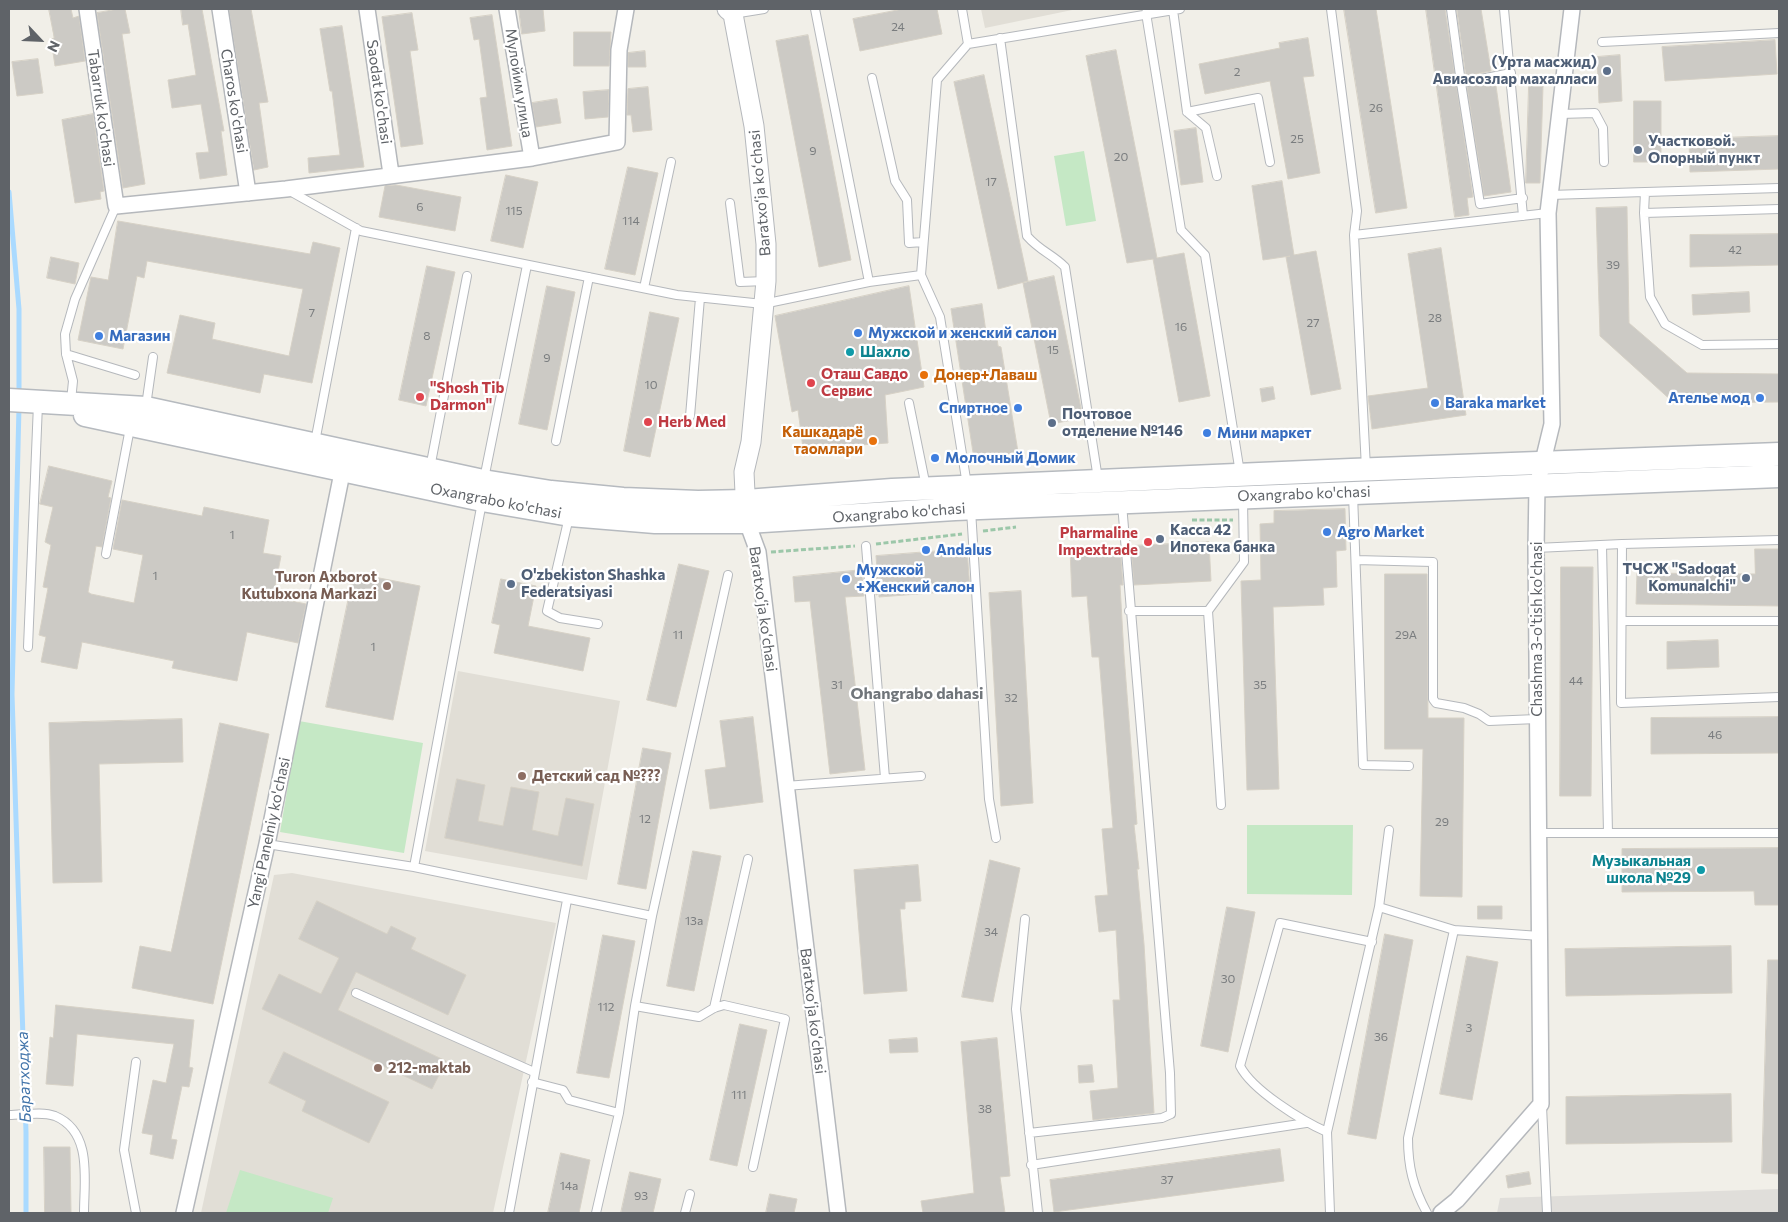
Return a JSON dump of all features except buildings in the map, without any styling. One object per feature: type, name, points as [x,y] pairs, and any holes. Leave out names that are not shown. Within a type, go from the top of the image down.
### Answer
[{"type":"main road","name":"Oxangrabo ko'chasi","points":[[22,402],[70,408],[146,408],[315,444],[344,461],[430,470],[483,490],[550,492],[746,512],[969,498],[1098,481],[1242,486],[1359,481],[1543,463],[1779,454]]},
{"type":"main road","name":"Oxangrabo ko'chasi","points":[[70,408],[131,426],[344,461],[483,490],[570,515],[648,522],[746,512],[926,489],[969,498],[1122,502],[1242,486]]},
{"type":"main road","name":"Oxangrabo ko'chasi","points":[[1359,481],[1537,486],[1779,476]]},
{"type":"street","name":"Tabarruk ko'chasi","points":[[87,9],[116,206]]},
{"type":"street","name":"Charos ko'chasi","points":[[220,9],[248,193]]},
{"type":"street","name":"Saodat ko'chasi","points":[[367,9],[391,174]]},
{"type":"street","name":"Мулойим улица","points":[[507,9],[532,158]]},
{"type":"street","points":[[116,206],[286,189],[391,174],[532,158],[617,142],[619,50],[626,9]]},
{"type":"street","name":"Chashma 3-o'tish ko'chasi","points":[[1541,1104],[1537,719],[1537,486],[1552,424],[1548,213],[1572,9]]},
{"type":"street","name":"Baratxoʻja koʻchasi","points":[[730,11],[754,126],[760,170],[766,244],[766,281],[751,442],[744,472],[746,512],[758,552],[838,1213]]},
{"type":"street","name":"Yangi Panelniy ko'chasi","points":[[184,1213],[267,844],[344,461]]},
{"type":"street","points":[[1441,1213],[1457,1200],[1541,1104]]},
{"type":"lane","points":[[730,11],[764,9]]},
{"type":"lane","points":[[815,9],[869,282]]},
{"type":"lane","points":[[962,9],[968,44]]},
{"type":"lane","points":[[996,838],[988,799],[969,498],[940,317],[921,275],[937,80],[968,44],[1176,9],[1188,112],[1206,128],[1217,176]]},
{"type":"lane","points":[[1331,9],[1357,211],[1354,235],[1359,481],[1356,560],[1363,765],[1409,766]]},
{"type":"lane","points":[[1451,9],[1480,204],[1523,198]]},
{"type":"lane","points":[[1504,9],[1523,198],[1523,216]]},
{"type":"lane","points":[[1146,13],[1181,230],[1205,255],[1242,486],[1244,562],[1208,611],[1220,805]]},
{"type":"lane","points":[[1602,42],[1779,33]]},
{"type":"lane","points":[[1000,38],[1027,236],[1039,250],[1065,267],[1098,481]]},
{"type":"lane","points":[[1461,83],[1511,73]]},
{"type":"lane","points":[[872,78],[895,181],[906,200],[909,243],[924,242]]},
{"type":"lane","points":[[1188,112],[1258,98],[1270,162]]},
{"type":"lane","points":[[1560,114],[1595,113],[1603,128],[1604,162]]},
{"type":"lane","points":[[644,288],[671,162]]},
{"type":"lane","points":[[1550,195],[1779,188]]},
{"type":"lane","points":[[286,189],[356,228],[527,265],[700,298],[763,304],[869,282],[921,275]]},
{"type":"lane","points":[[1645,192],[1644,213],[1650,297],[1665,324],[1702,345],[1779,344]]},
{"type":"lane","points":[[730,203],[740,282],[766,281]]},
{"type":"lane","points":[[70,408],[73,382],[66,354],[65,334],[75,298],[116,206]]},
{"type":"lane","points":[[1644,213],[1779,209]]},
{"type":"lane","points":[[1354,235],[1548,213]]},
{"type":"lane","points":[[315,444],[356,228]]},
{"type":"lane","points":[[414,867],[483,490],[527,265]]},
{"type":"lane","points":[[430,470],[467,276]]},
{"type":"lane","points":[[556,441],[588,277]]},
{"type":"lane","points":[[690,416],[700,298]]},
{"type":"lane","points":[[66,354],[135,375]]},
{"type":"lane","points":[[146,408],[153,357]]},
{"type":"lane","points":[[22,402],[28,647]]},
{"type":"lane","points":[[908,404],[926,489]]},
{"type":"lane","points":[[106,554],[131,426]]},
{"type":"lane","points":[[1028,1133],[1162,1118],[1171,1114],[1170,1073],[1129,611],[1122,502]]},
{"type":"lane","points":[[570,515],[547,611],[560,618],[598,624]]},
{"type":"lane","points":[[1536,548],[1779,540]]},
{"type":"lane","points":[[1622,544],[1621,703],[1779,697]]},
{"type":"lane","points":[[1602,545],[1608,833]]},
{"type":"lane","points":[[866,546],[885,778]]},
{"type":"lane","points":[[1356,560],[1433,562],[1433,699],[1436,703],[1464,708],[1479,714],[1489,721],[1537,719]]},
{"type":"lane","points":[[596,1213],[619,1113],[635,1006],[652,916],[728,575]]},
{"type":"lane","points":[[1129,611],[1208,611]]},
{"type":"lane","points":[[1622,621],[1779,620]]},
{"type":"lane","points":[[785,786],[921,776]]},
{"type":"lane","points":[[1330,1213],[1327,1132],[1372,942],[1379,907],[1389,830]]},
{"type":"lane","points":[[1539,833],[1779,833]]},
{"type":"lane","points":[[267,844],[414,867],[652,916]]},
{"type":"lane","points":[[714,1008],[748,859]]},
{"type":"lane","points":[[509,1213],[567,900]]},
{"type":"lane","points":[[1379,907],[1454,930],[1540,936]]},
{"type":"lane","points":[[1024,919],[1016,1009],[1031,1165],[1038,1213]]},
{"type":"lane","points":[[1327,1132],[1306,1123],[1246,1078],[1240,1066],[1280,923],[1372,942]]},
{"type":"lane","points":[[1427,1213],[1418,1196],[1408,1164],[1408,1138],[1454,930]]},
{"type":"lane","points":[[356,993],[534,1072]]},
{"type":"lane","points":[[635,1006],[699,1017],[714,1008],[724,1006],[785,1019],[753,1167]]},
{"type":"lane","points":[[136,1062],[124,1150],[136,1213]]},
{"type":"lane","points":[[532,1082],[562,1090],[569,1100],[619,1113]]},
{"type":"lane","points":[[1541,1104],[1547,1213]]},
{"type":"lane","points":[[13,1115],[54,1116],[76,1130],[84,1159],[84,1213]]},
{"type":"lane","points":[[1031,1165],[1306,1123]]},
{"type":"lane","points":[[685,1213],[690,1194]]},
{"type":"path","points":[[1182,520],[1241,520]]},
{"type":"path","points":[[758,552],[866,546],[1017,527]]},
{"type":"shaded area","points":[[981,9],[1077,9],[985,28]]},
{"type":"shaded area","name":"Детский сад №???","points":[[458,671],[620,701],[587,880],[425,851]]},
{"type":"shaded area","name":"212-maktab","points":[[292,873],[556,923],[493,1213],[201,1213],[274,875]]},
{"type":"shaded area","points":[[1779,1189],[1779,1213],[1497,1213],[1500,1198]]},
{"type":"green space","points":[[1084,151],[1096,221],[1066,226],[1054,156]]},
{"type":"green space","points":[[299,721],[423,743],[404,853],[280,832]]},
{"type":"green space","points":[[1247,825],[1353,825],[1352,895],[1247,894]]},
{"type":"green space","points":[[240,1170],[333,1198],[328,1213],[226,1213]]},
{"type":"waterway","name":"Баратходжа","points":[[9,192],[19,309],[19,396]]},
{"type":"waterway","name":"Баратходжа","points":[[19,407],[12,694],[26,1132],[26,1213]]},
{"type":"place","name":"(Урта масжид) Авиасозлар махалласи","points":[[1607,71]]},
{"type":"place","name":"Участковой. Опорный пункт","points":[[1638,150]]},
{"type":"place","name":"Мужской и женский салон","points":[[858,333]]},
{"type":"place","name":"Магазин","points":[[99,336]]},
{"type":"place","name":"Шахло","points":[[850,352]]},
{"type":"place","name":"Донер+Лаваш","points":[[924,375]]},
{"type":"place","name":"Оташ Савдо Сервис","points":[[811,383]]},
{"type":"place","name":"\"Shosh Tib Darmon\"","points":[[420,397]]},
{"type":"place","name":"Ателье мод","points":[[1760,398]]},
{"type":"place","name":"Baraka market","points":[[1435,403]]},
{"type":"place","name":"Спиртное","points":[[1018,408]]},
{"type":"place","name":"Herb Med","points":[[648,422]]},
{"type":"place","name":"Почтовое отделение №146","points":[[1052,423]]},
{"type":"place","name":"Мини маркет","points":[[1207,433]]},
{"type":"place","name":"Кашкадарё таомлари","points":[[873,441]]},
{"type":"place","name":"Молочный Домик","points":[[935,458]]},
{"type":"place","name":"Agro Market","points":[[1327,532]]},
{"type":"place","name":"Касса 42 Ипотека банка","points":[[1160,539]]},
{"type":"place","name":"Pharmaline Impextrade","points":[[1148,542]]},
{"type":"place","name":"Andalus","points":[[926,550]]},
{"type":"place","name":"ТЧСЖ \"Sadoqat Komunalchi\"","points":[[1746,578]]},
{"type":"place","name":"Мужской +Женский салон","points":[[846,579]]},
{"type":"place","name":"O'zbekiston Shashka Federatsiyasi","points":[[511,584]]},
{"type":"place","name":"Turon Axborot Kutubxona Markazi","points":[[387,586]]},
{"type":"place","name":"Детский сад №???","points":[[522,776]]},
{"type":"place","name":"Музыкальная школа №29","points":[[1701,870]]},
{"type":"place","name":"212-maktab","points":[[378,1068]]},
{"type":"district","name":"Ohangrabo dahasi","points":[[917,694]]}]
